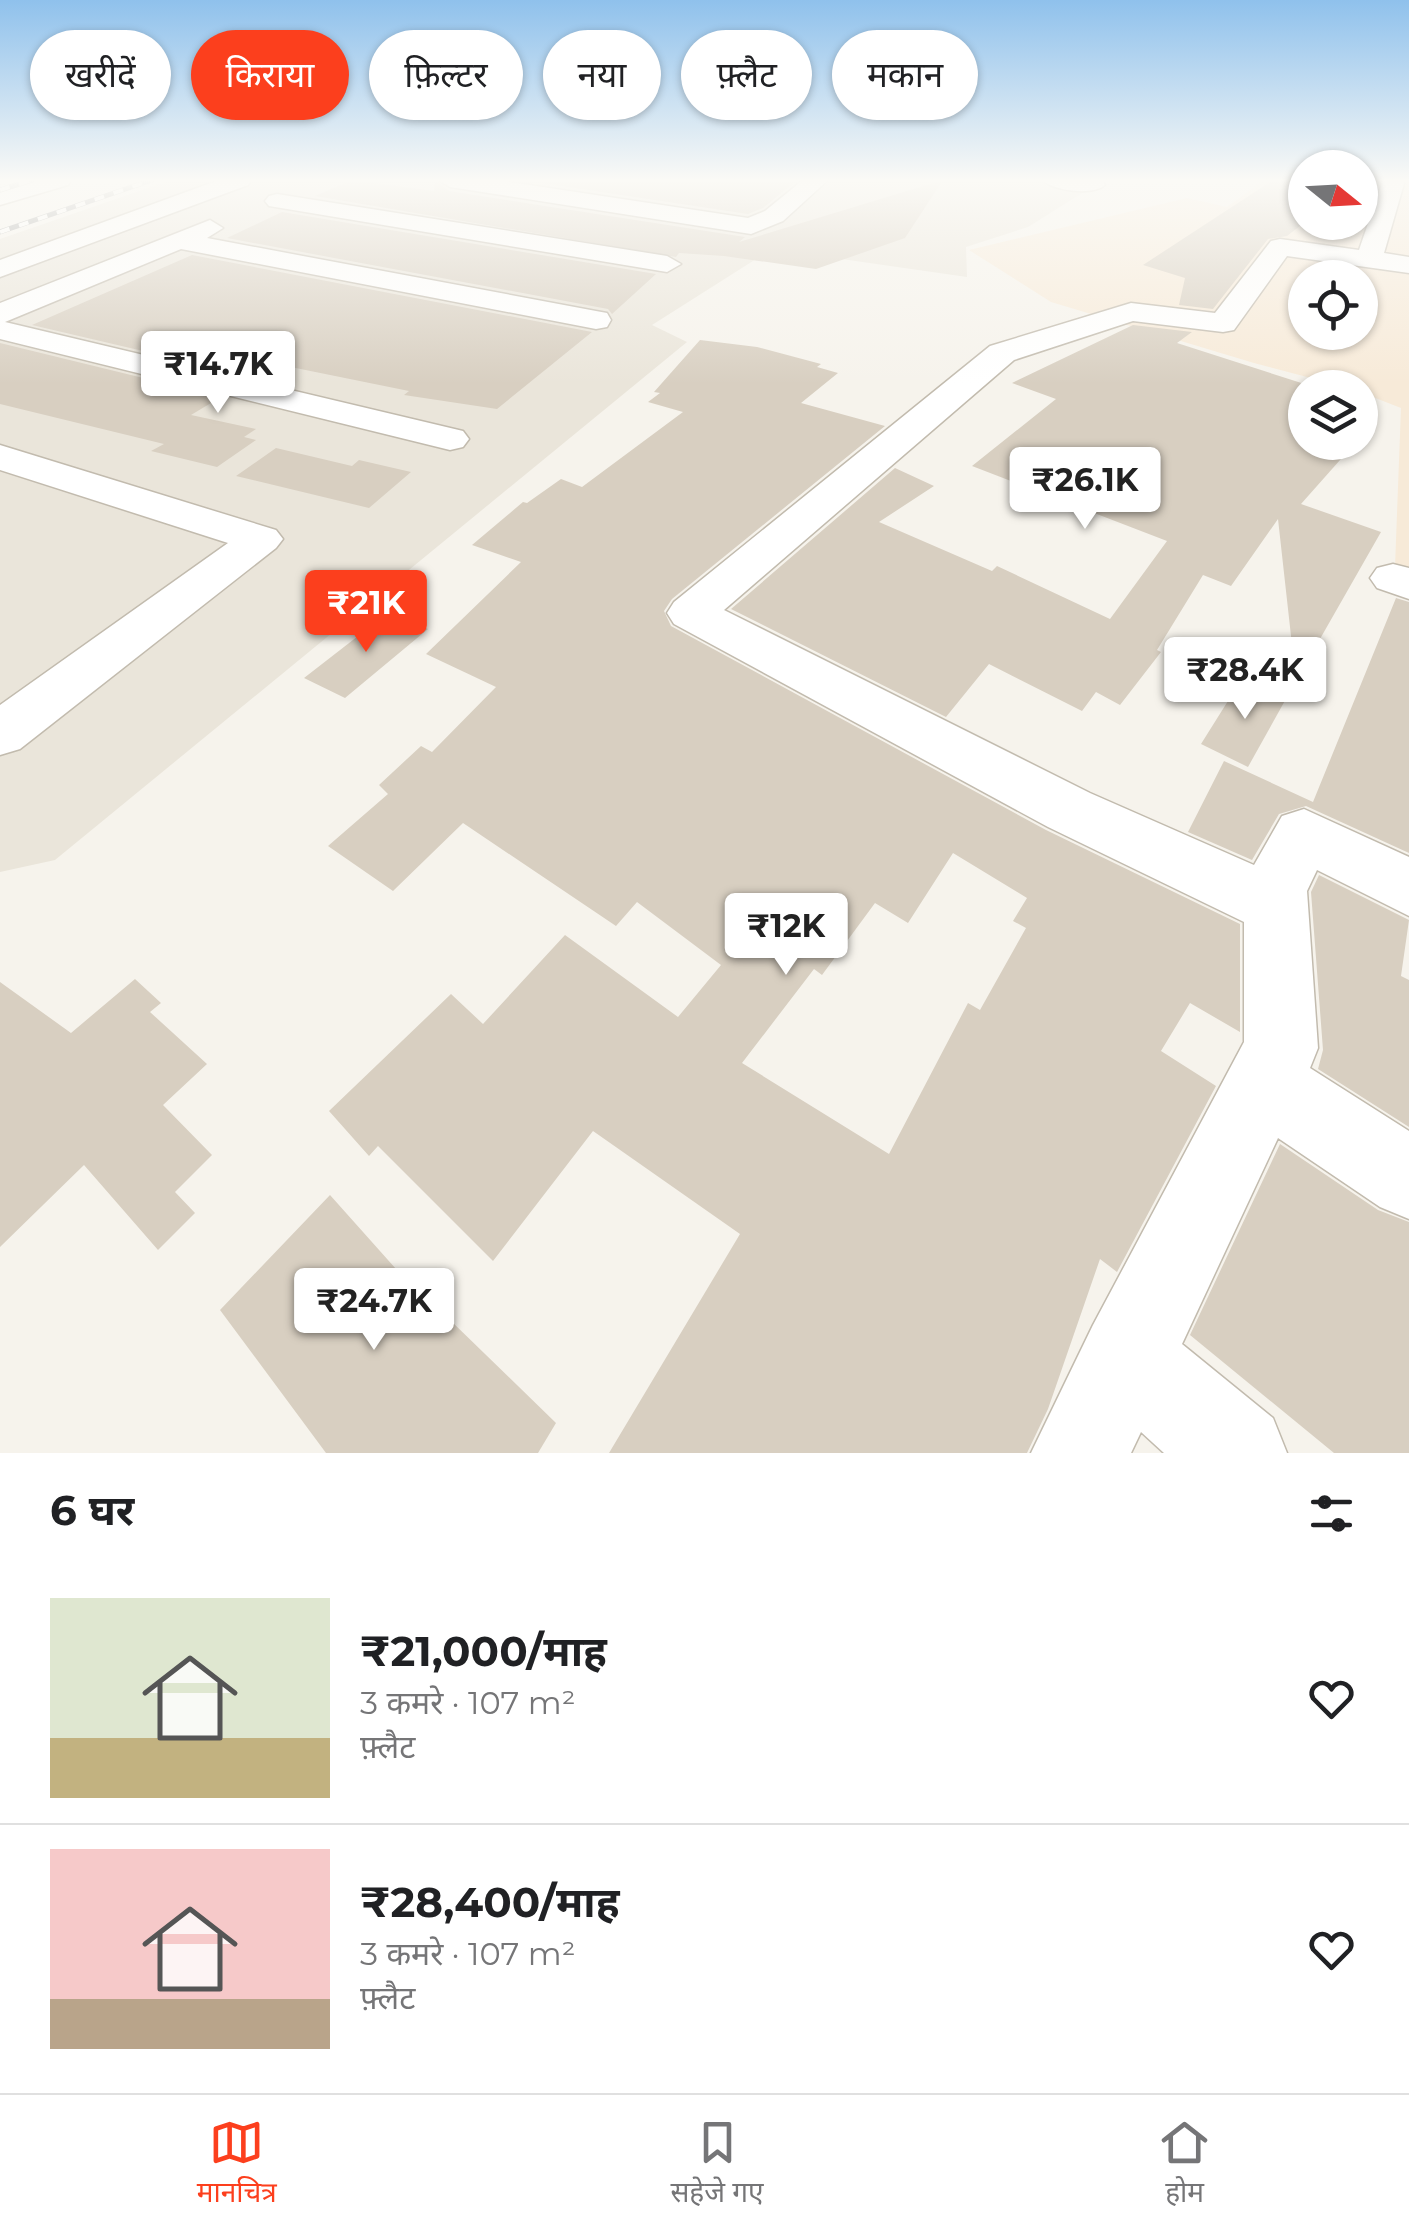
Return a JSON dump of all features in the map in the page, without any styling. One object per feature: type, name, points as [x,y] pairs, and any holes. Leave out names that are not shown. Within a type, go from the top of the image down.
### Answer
[{"type":"street","points":[[0,269],[57,248]]},
{"type":"street","points":[[0,283],[109,248]]},
{"type":"street","points":[[0,314],[162,248]]},
{"type":"street","points":[[215,248],[596,320]]},
{"type":"street","points":[[572,248],[667,264]]},
{"type":"street","points":[[1278,906],[1069,810],[691,613],[1002,353],[1131,312],[1223,323],[1279,248]]},
{"type":"street","points":[[1286,248],[1389,262]]},
{"type":"street","points":[[0,330],[450,439]]},
{"type":"street","points":[[0,457],[260,538],[0,734]]},
{"type":"street","points":[[1080,1453],[1281,1048],[1278,906],[1274,890],[1304,834],[1409,888]]},
{"type":"street","points":[[1260,1089],[1282,1095],[1409,1178]]},
{"type":"street","points":[[1126,1358],[1238,1453]]},
{"type":"shaded area","points":[[0,248],[966,248],[967,277],[772,249],[652,325],[687,342],[55,860],[0,872]]},
{"type":"shaded area","points":[[1409,248],[1409,600],[1394,593],[1401,408],[1378,399],[1378,370],[1288,372],[1051,302],[969,250]]},
{"type":"building","points":[[280,248],[498,248],[656,274],[612,314],[608,309]]},
{"type":"building","points":[[622,248],[877,248],[816,269],[724,256],[679,253],[676,257]]},
{"type":"building","points":[[1169,248],[1261,248],[1213,309],[1179,305],[1185,278],[1143,265]]},
{"type":"building","points":[[192,255],[592,332],[497,409],[404,395],[409,391],[276,364],[254,377],[32,325]]},
{"type":"building","points":[[1133,325],[1192,332],[1177,343],[1288,379],[1288,460],[1340,460],[1301,504],[1381,532],[1296,681],[1278,519],[1231,586],[1203,575],[1157,650],[1161,652],[1120,705],[1096,692],[1082,711],[989,664],[946,717],[731,609],[895,468],[934,486],[879,522],[992,571],[997,566],[1110,619],[1167,541],[972,466],[1056,399],[1012,383]]},
{"type":"building","points":[[700,340],[757,347],[821,364],[817,367],[838,373],[801,403],[885,426],[672,599],[664,611],[671,626],[1046,830],[1240,924],[1240,1032],[1190,1003],[1161,1051],[1216,1086],[1117,1272],[1100,1259],[1048,1409],[1027,1453],[609,1453],[740,1234],[593,1131],[493,1261],[378,1146],[369,1156],[329,1111],[451,994],[483,1024],[565,935],[678,1017],[721,965],[637,902],[616,926],[463,823],[393,891],[328,846],[388,794],[379,785],[421,746],[432,752],[496,687],[426,654],[521,562],[472,545],[523,502],[561,479],[582,487],[683,412],[648,402],[660,393],[654,392]],"holes":[[[953,853],[1027,898],[1013,921],[1026,928],[980,1010],[968,1003],[889,1154],[742,1063],[814,969],[822,975],[875,903],[908,923]]]},
{"type":"building","points":[[0,343],[221,397],[191,415],[256,429],[244,437],[256,440],[217,467],[151,451],[164,444],[0,404]]},
{"type":"building","points":[[276,448],[352,466],[359,460],[411,472],[369,508],[236,476]]},
{"type":"building","points":[[1396,598],[1409,602],[1409,853],[1306,806],[1279,814],[1252,860],[1188,832],[1224,761],[1313,802]]},
{"type":"building","points":[[389,612],[428,629],[345,698],[304,678]]},
{"type":"building","points":[[1243,677],[1287,697],[1248,767],[1201,744]]},
{"type":"building","points":[[1319,875],[1409,920],[1401,976],[1409,980],[1409,1127],[1318,1069],[1323,1050],[1311,892]]},
{"type":"building","points":[[135,979],[161,1003],[150,1012],[207,1064],[163,1105],[212,1155],[175,1192],[195,1213],[158,1250],[84,1165],[0,1247],[0,982],[71,1033]]},
{"type":"building","points":[[1280,1144],[1378,1210],[1409,1222],[1409,1453],[1334,1453],[1190,1335]]},
{"type":"building","points":[[330,1195],[446,1325],[450,1320],[556,1423],[538,1453],[326,1453],[220,1310]]}]
